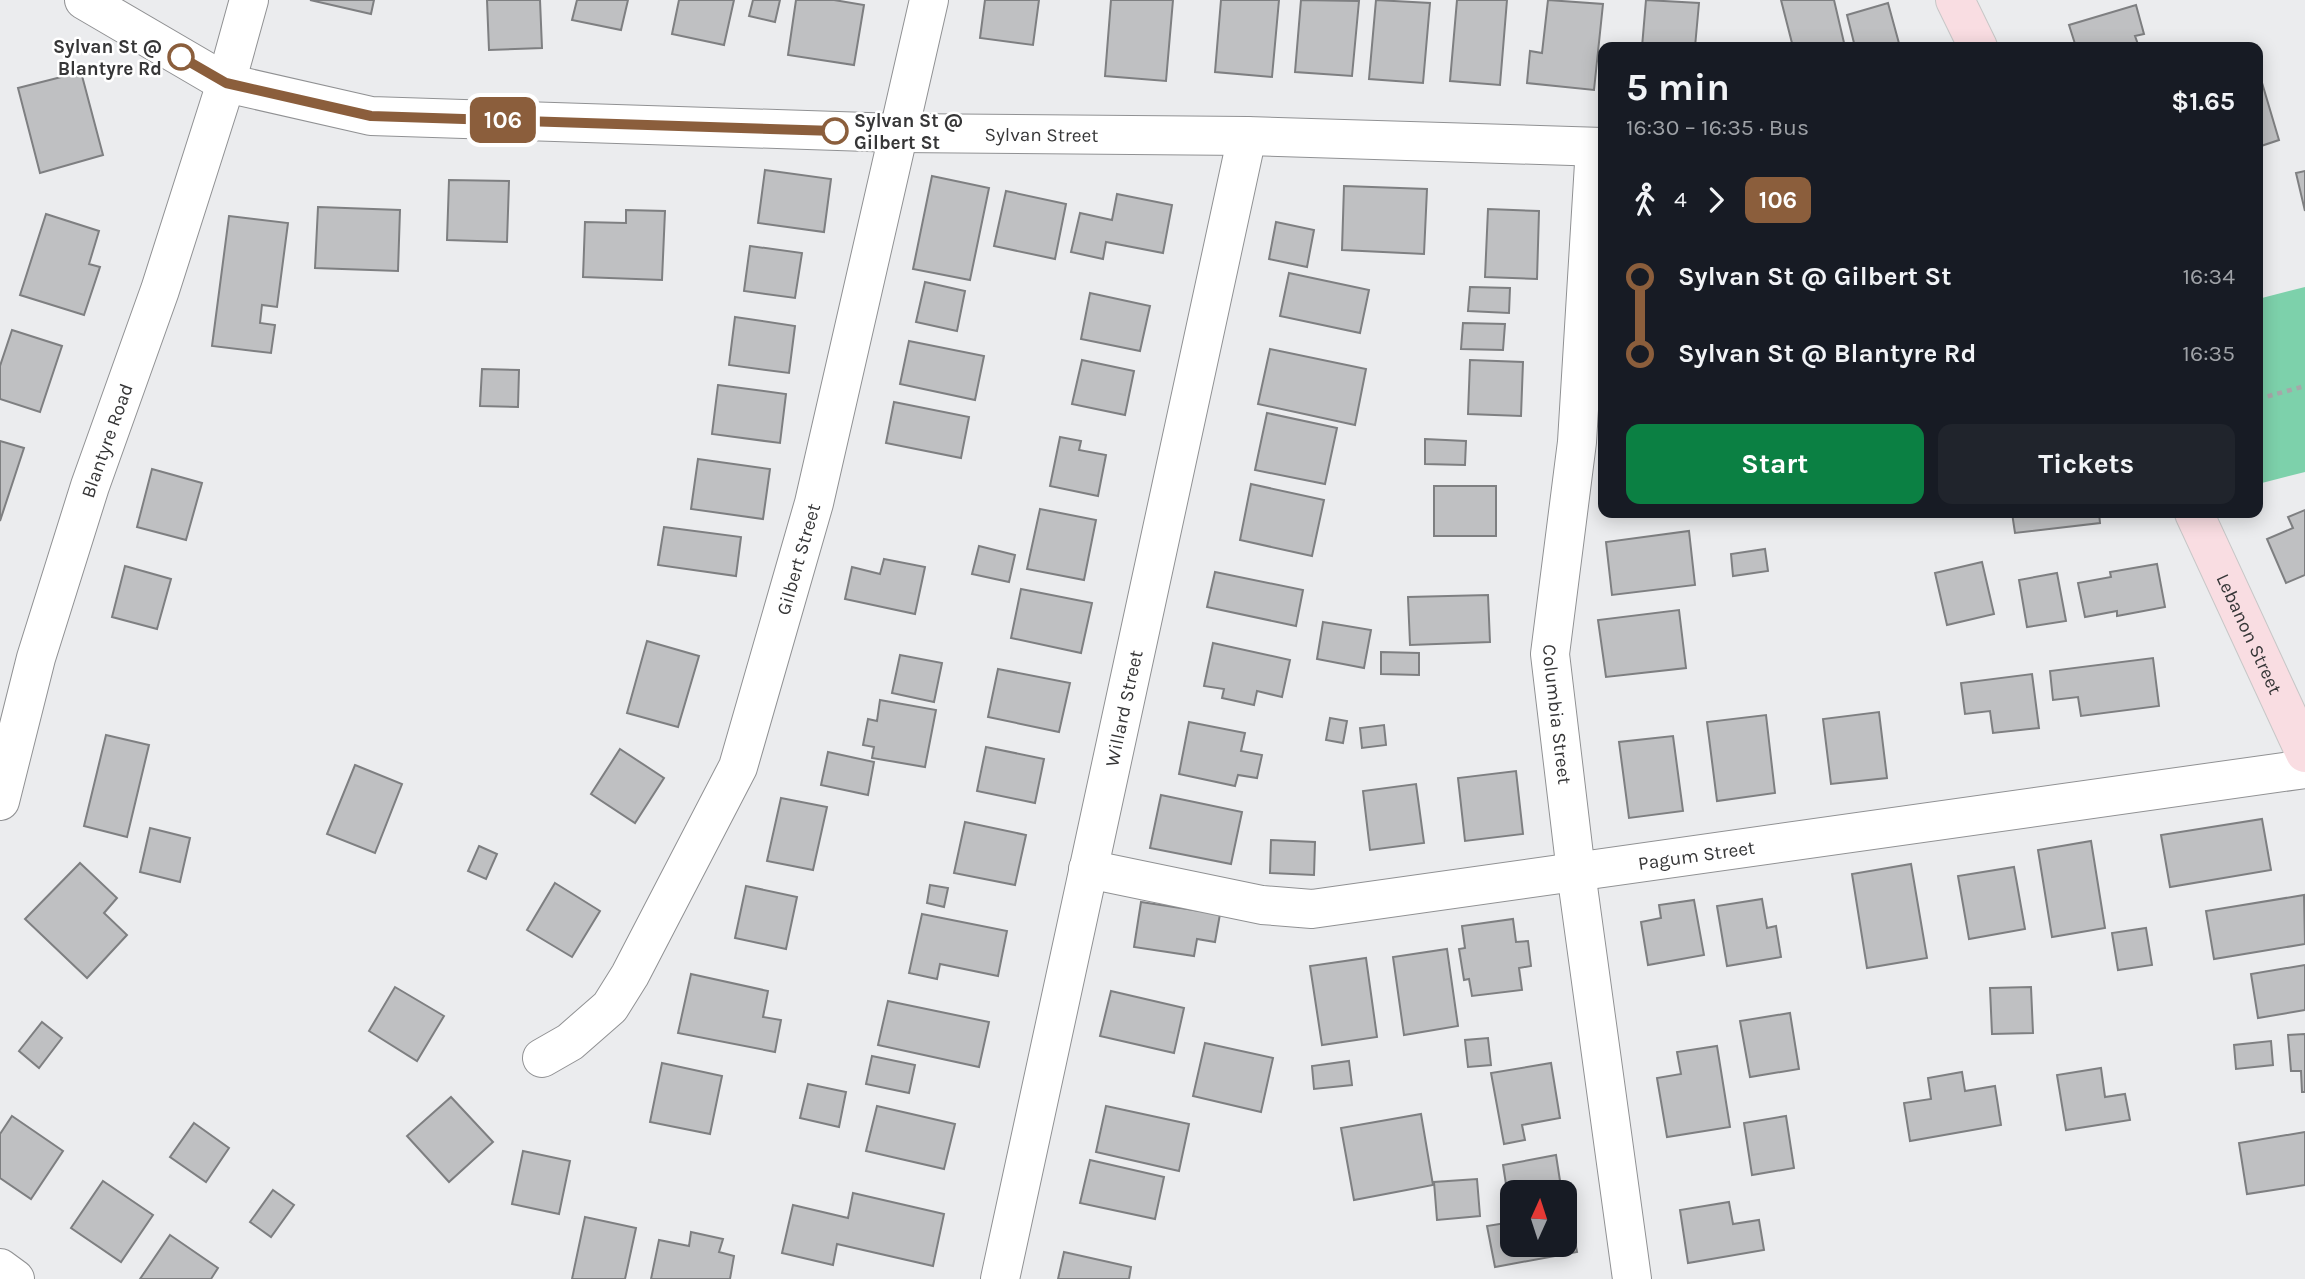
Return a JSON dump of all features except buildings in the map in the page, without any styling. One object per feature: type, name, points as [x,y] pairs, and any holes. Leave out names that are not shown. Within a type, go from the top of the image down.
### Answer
[{"type":"main road","points":[[1955,0],[1976,42]]},
{"type":"main road","name":"Lebanon Street","points":[[2196,518],[2305,753]]},
{"type":"street","name":"Sylvan Street","points":[[84,0],[226,83],[371,116],[898,133],[1247,136],[1598,147]]},
{"type":"street","name":"Blantyre Road","points":[[0,801],[36,658],[90,485],[160,290],[226,83],[248,0]]},
{"type":"street","name":"Gilbert Street","points":[[542,1058],[570,1042],[610,1007],[630,975],[738,767],[814,503],[929,0]]},
{"type":"street","name":"Willard Street","points":[[1000,1279],[1247,136]]},
{"type":"street","name":"Columbia Street","points":[[1598,160],[1577,442],[1550,653],[1576,872],[1632,1279]]},
{"type":"street","name":"Pagum Street","points":[[1088,869],[1288,909],[1312,909],[2305,769]]},
{"type":"street","points":[[0,1268],[15,1279]]},
{"type":"path","points":[[2263,398],[2305,386]]},
{"type":"green space","points":[[2305,287],[2305,472],[2263,483],[2263,298]]},
{"type":"bus line","name":"106","points":[[181,57],[226,83],[371,116],[835,131]]},
{"type":"place","name":"Sylvan St @ Blantyre Rd","points":[[181,57]]},
{"type":"place","name":"Sylvan St @ Gilbert St","points":[[835,131]]}]
